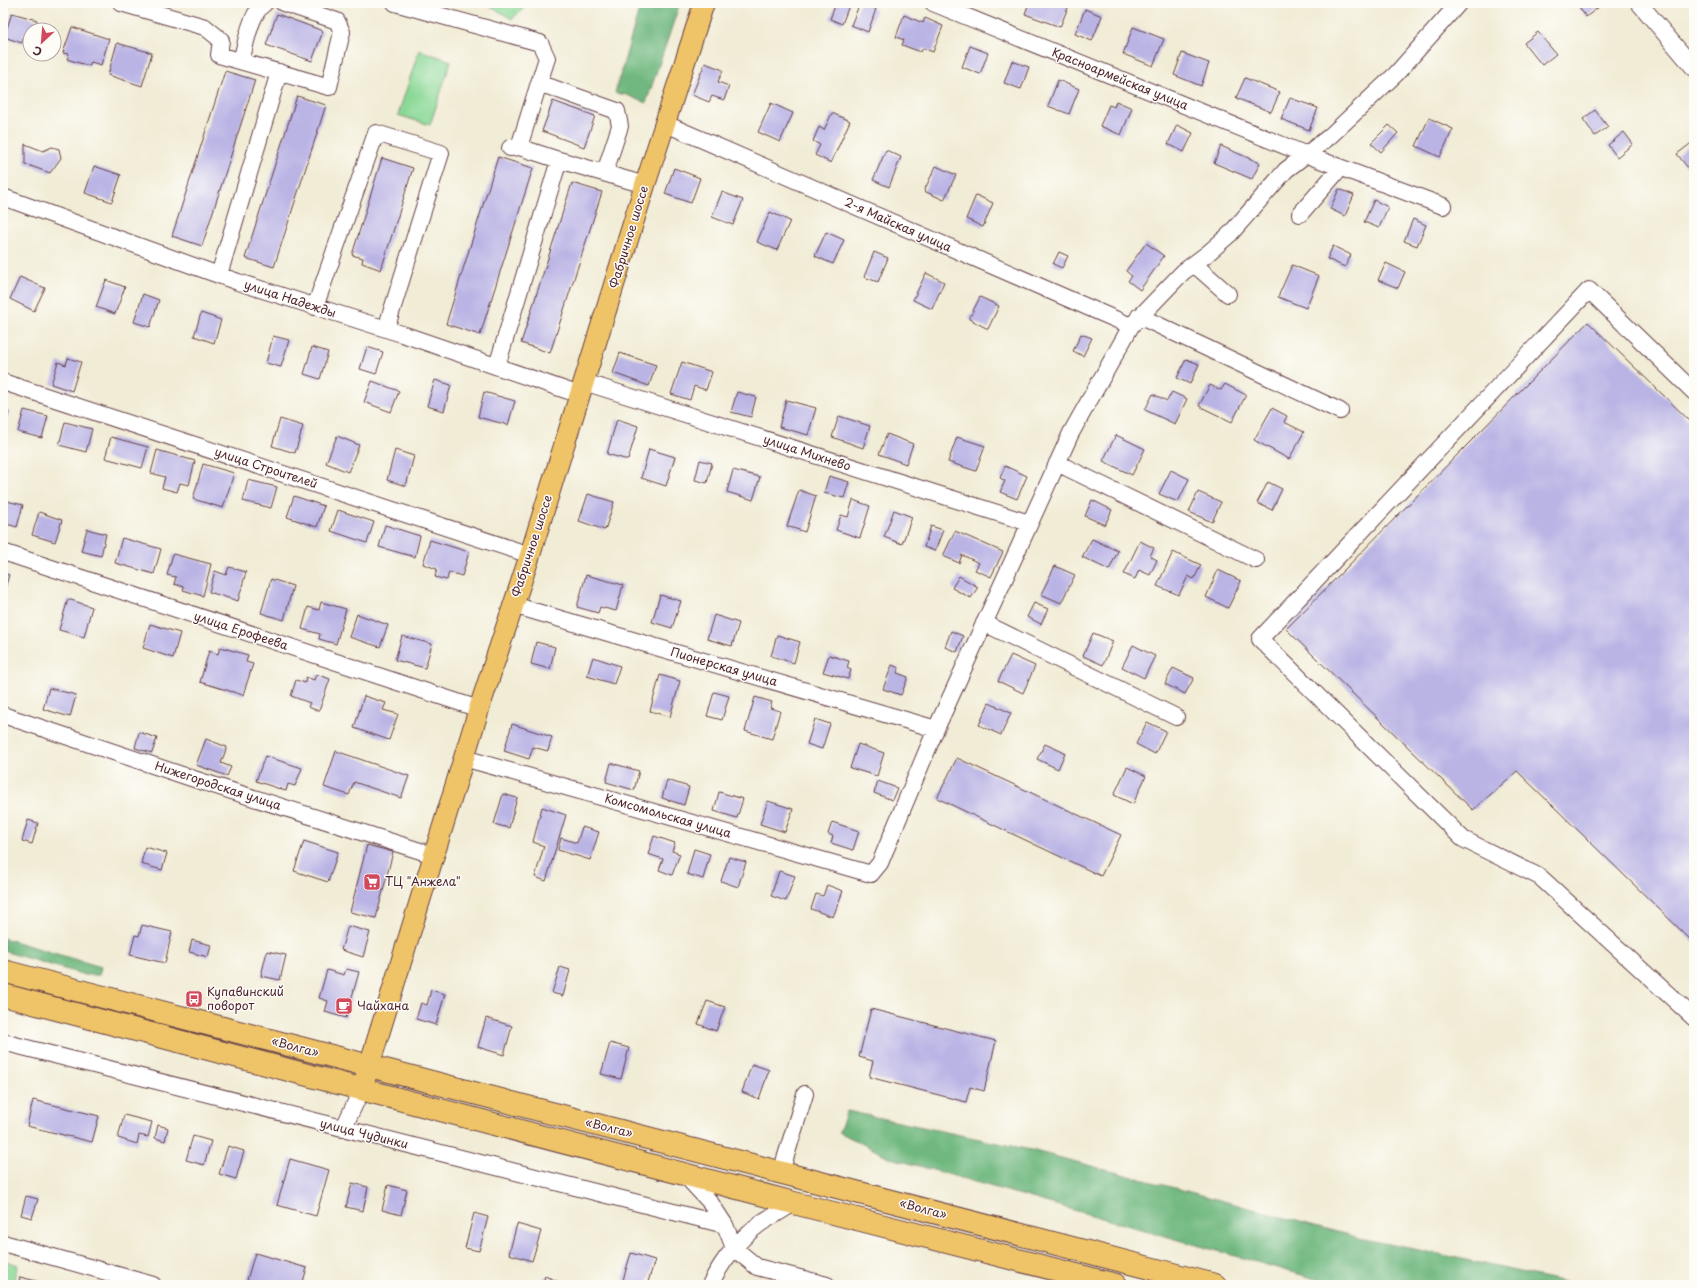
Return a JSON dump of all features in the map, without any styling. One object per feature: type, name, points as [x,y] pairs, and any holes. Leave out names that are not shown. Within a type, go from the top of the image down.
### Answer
[{"type":"highway","name":"«Волга»","points":[[3,971],[1215,1285]]},
{"type":"highway","name":"«Волга»","points":[[3,995],[794,1203],[1116,1285]]},
{"type":"main road","name":"Фабричное шоссе","points":[[362,1089],[479,709],[530,555],[645,185],[704,3]]},
{"type":"street","points":[[121,3],[204,27],[221,40],[219,55],[329,87],[342,32],[337,21],[283,3]]},
{"type":"street","points":[[395,3],[540,42],[547,58],[515,147],[605,172],[645,185]]},
{"type":"street","name":"Красноармейская улица","points":[[933,3],[1307,155],[1443,206]]},
{"type":"street","points":[[936,729],[1071,433],[1135,321],[1183,272],[1230,234],[1286,170],[1329,137],[1396,74],[1459,3]]},
{"type":"street","points":[[1639,3],[1694,68]]},
{"type":"street","points":[[242,61],[256,7]]},
{"type":"street","points":[[219,275],[279,72]]},
{"type":"street","points":[[539,82],[617,111],[620,126],[605,172]]},
{"type":"street","name":"2-я Майская улица","points":[[666,124],[1135,321],[1340,411]]},
{"type":"street","points":[[315,307],[376,133],[441,153],[386,329]]},
{"type":"street","points":[[497,366],[558,160]]},
{"type":"street","points":[[1300,214],[1335,174],[1338,167]]},
{"type":"street","name":"улица Надежды","points":[[3,197],[219,275],[315,307],[497,366],[582,389]]},
{"type":"street","points":[[1194,264],[1228,294]]},
{"type":"street","points":[[1694,392],[1589,290],[1260,639],[1463,839],[1540,877],[1694,1018]]},
{"type":"street","name":"улица Строителей","points":[[3,382],[530,555]]},
{"type":"street","name":"улица Михнево","points":[[582,389],[1029,523]]},
{"type":"street","points":[[1057,463],[1256,560]]},
{"type":"street","name":"улица Ерофеева","points":[[3,552],[479,709]]},
{"type":"street","name":"Пионерская улица","points":[[513,605],[936,729]]},
{"type":"street","points":[[984,623],[1176,717]]},
{"type":"street","name":"Нижегородская улица","points":[[3,715],[199,780],[434,855]]},
{"type":"street","name":"Комсомольская улица","points":[[464,758],[871,874],[880,863],[936,729]]},
{"type":"street","name":"улица Чудинки","points":[[3,1042],[725,1225]]},
{"type":"street","points":[[343,1129],[362,1089]]},
{"type":"street","points":[[781,1172],[805,1094]]},
{"type":"street","points":[[683,1173],[710,1202],[725,1225],[734,1248],[757,1267],[827,1285]]},
{"type":"street","points":[[715,1281],[734,1248],[761,1223],[794,1203]]},
{"type":"street","points":[[3,1243],[154,1285]]},
{"type":"green space","points":[[485,3],[529,3],[512,19]]},
{"type":"green space","points":[[641,3],[680,3],[646,103],[627,95],[615,93]]},
{"type":"green space","points":[[419,50],[451,61],[430,125],[398,115]]},
{"type":"green space","points":[[3,938],[101,967],[99,975],[85,975],[3,951]]},
{"type":"green space","points":[[847,1111],[1031,1150],[1359,1238],[1578,1285],[1337,1285],[891,1158],[839,1132]]},
{"type":"green space","points":[[3,1260],[18,1265],[12,1285],[3,1285]]},
{"type":"building","points":[[836,3],[850,3],[842,24],[830,19]]},
{"type":"building","points":[[860,3],[876,9],[868,32],[851,25]]},
{"type":"building","points":[[1029,3],[1065,3],[1069,5],[1060,27],[1025,14]]},
{"type":"building","points":[[1576,3],[1604,3],[1586,17]]},
{"type":"building","points":[[1085,9],[1102,16],[1092,41],[1075,34]]},
{"type":"building","points":[[12,13],[37,20],[36,22],[22,22],[22,43],[4,37]]},
{"type":"building","points":[[277,14],[323,31],[312,61],[266,45]]},
{"type":"building","points":[[904,15],[923,23],[925,18],[943,26],[933,52],[923,48],[921,52],[902,45],[904,40],[896,37]]},
{"type":"building","points":[[72,27],[109,39],[101,65],[91,62],[89,66],[67,59],[69,54],[63,53]]},
{"type":"building","points":[[1133,27],[1164,39],[1153,66],[1123,54]]},
{"type":"building","points":[[1538,32],[1556,54],[1542,65],[1524,43]]},
{"type":"building","points":[[117,43],[152,53],[142,86],[108,75]]},
{"type":"building","points":[[970,46],[988,53],[980,74],[962,67]]},
{"type":"building","points":[[1182,53],[1209,63],[1201,86],[1174,75]]},
{"type":"building","points":[[1012,61],[1029,67],[1021,89],[1004,83]]},
{"type":"building","points":[[705,63],[723,70],[718,82],[729,86],[724,100],[712,96],[709,102],[692,95]]},
{"type":"building","points":[[225,71],[255,80],[202,246],[172,236]]},
{"type":"building","points":[[1245,78],[1280,92],[1271,112],[1236,98]]},
{"type":"building","points":[[1058,80],[1079,89],[1069,114],[1048,106]]},
{"type":"building","points":[[297,96],[326,105],[274,267],[245,258]]},
{"type":"building","points":[[1290,98],[1318,108],[1309,130],[1281,119]]},
{"type":"building","points":[[553,101],[595,116],[584,147],[542,131]]},
{"type":"building","points":[[1116,101],[1132,108],[1121,135],[1100,126],[1109,105],[1114,107]]},
{"type":"building","points":[[771,103],[793,113],[780,142],[758,132]]},
{"type":"building","points":[[1595,110],[1608,127],[1595,136],[1583,119]]},
{"type":"building","points":[[832,113],[850,121],[831,163],[815,155],[820,145],[813,141],[819,127],[824,130]]},
{"type":"building","points":[[1429,118],[1453,129],[1440,157],[1416,146]]},
{"type":"building","points":[[1177,125],[1193,133],[1184,152],[1168,144]]},
{"type":"building","points":[[1389,125],[1398,133],[1381,152],[1371,143]]},
{"type":"building","points":[[1624,132],[1633,144],[1617,157],[1608,145]]},
{"type":"building","points":[[1694,141],[1694,163],[1688,168],[1677,154]]},
{"type":"building","points":[[25,144],[43,151],[52,147],[59,149],[61,158],[50,173],[25,164]]},
{"type":"building","points":[[1221,146],[1260,163],[1252,179],[1214,163]]},
{"type":"building","points":[[886,150],[901,157],[889,187],[873,180]]},
{"type":"building","points":[[498,157],[533,168],[480,335],[446,324]]},
{"type":"building","points":[[382,158],[413,168],[381,270],[362,263],[363,258],[352,255]]},
{"type":"building","points":[[94,166],[121,175],[112,202],[85,193]]},
{"type":"building","points":[[936,166],[956,175],[944,200],[924,191]]},
{"type":"building","points":[[674,168],[700,178],[691,203],[665,194]]},
{"type":"building","points":[[572,183],[602,192],[550,353],[521,343]]},
{"type":"building","points":[[1339,189],[1354,195],[1345,216],[1330,209]]},
{"type":"building","points":[[722,192],[743,200],[733,225],[712,217]]},
{"type":"building","points":[[976,195],[993,203],[983,227],[966,219]]},
{"type":"building","points":[[1374,200],[1388,207],[1379,228],[1364,222]]},
{"type":"building","points":[[770,212],[790,221],[777,250],[757,242]]},
{"type":"building","points":[[1413,219],[1426,225],[1417,246],[1404,241]]},
{"type":"building","points":[[826,232],[844,240],[833,264],[815,256]]},
{"type":"building","points":[[1146,243],[1164,256],[1140,290],[1128,281],[1132,276],[1126,271]]},
{"type":"building","points":[[1333,246],[1351,255],[1345,267],[1327,259]]},
{"type":"building","points":[[874,252],[888,258],[878,282],[864,277]]},
{"type":"building","points":[[1059,252],[1068,256],[1062,268],[1053,264]]},
{"type":"building","points":[[1386,263],[1405,272],[1398,288],[1378,280]]},
{"type":"building","points":[[1292,265],[1319,276],[1306,308],[1278,297]]},
{"type":"building","points":[[926,273],[944,282],[932,309],[913,300]]},
{"type":"building","points":[[20,277],[45,288],[34,311],[10,299]]},
{"type":"building","points":[[106,280],[125,287],[115,314],[96,307]]},
{"type":"building","points":[[143,294],[159,300],[150,327],[134,322]]},
{"type":"building","points":[[980,297],[999,306],[988,329],[969,319]]},
{"type":"building","points":[[201,313],[221,320],[214,343],[194,336]]},
{"type":"building","points":[[1588,322],[1694,425],[1694,943],[1517,771],[1473,810],[1286,629]]},
{"type":"building","points":[[1081,334],[1092,338],[1083,356],[1073,351]]},
{"type":"building","points":[[273,336],[289,340],[281,367],[266,363]]},
{"type":"building","points":[[312,347],[328,352],[320,379],[304,374]]},
{"type":"building","points":[[367,347],[383,352],[376,374],[360,369]]},
{"type":"building","points":[[620,353],[656,365],[649,386],[613,373]]},
{"type":"building","points":[[68,358],[81,362],[72,391],[51,384],[58,362],[66,365]]},
{"type":"building","points":[[1186,359],[1199,364],[1190,384],[1177,378]]},
{"type":"building","points":[[682,362],[712,372],[706,390],[694,386],[690,400],[671,394]]},
{"type":"building","points":[[435,380],[451,385],[444,411],[427,406]]},
{"type":"building","points":[[372,381],[399,391],[391,412],[364,402]]},
{"type":"building","points":[[1225,384],[1246,395],[1232,422],[1199,406],[1210,385],[1221,390]]},
{"type":"building","points":[[484,392],[515,401],[508,425],[478,417]]},
{"type":"building","points":[[737,392],[756,397],[751,417],[731,412]]},
{"type":"building","points":[[1172,392],[1187,399],[1175,424],[1145,410],[1153,394],[1167,401]]},
{"type":"building","points":[[786,400],[816,408],[808,435],[779,427]]},
{"type":"building","points":[[1272,408],[1287,416],[1284,422],[1304,432],[1289,459],[1254,440]]},
{"type":"building","points":[[24,410],[48,416],[42,438],[18,432]]},
{"type":"building","points":[[3,411],[9,412],[3,431]]},
{"type":"building","points":[[839,416],[870,426],[863,448],[832,437]]},
{"type":"building","points":[[280,419],[303,426],[295,453],[272,446]]},
{"type":"building","points":[[617,419],[638,426],[628,460],[607,454]]},
{"type":"building","points":[[65,422],[92,429],[86,452],[59,445]]},
{"type":"building","points":[[887,434],[913,444],[906,464],[879,454]]},
{"type":"building","points":[[1116,435],[1145,449],[1132,475],[1103,461]]},
{"type":"building","points":[[337,436],[359,445],[348,472],[326,463]]},
{"type":"building","points":[[111,437],[148,447],[142,468],[105,458]]},
{"type":"building","points":[[957,437],[985,446],[976,471],[948,462]]},
{"type":"building","points":[[649,449],[675,457],[666,486],[641,478]]},
{"type":"building","points":[[157,450],[195,461],[189,485],[180,483],[177,492],[162,488],[165,477],[151,473]]},
{"type":"building","points":[[395,450],[414,456],[406,486],[387,480]]},
{"type":"building","points":[[700,460],[712,463],[707,483],[695,480]]},
{"type":"building","points":[[203,464],[234,473],[223,508],[193,499]]},
{"type":"building","points":[[1005,466],[1027,476],[1017,499],[1000,492],[1005,481],[1000,478]]},
{"type":"building","points":[[733,470],[760,477],[753,500],[727,492]]},
{"type":"building","points":[[1171,470],[1189,479],[1178,502],[1159,494]]},
{"type":"building","points":[[829,476],[849,482],[844,498],[824,493]]},
{"type":"building","points":[[248,480],[277,487],[271,508],[243,501]]},
{"type":"building","points":[[1268,482],[1282,489],[1272,510],[1257,503]]},
{"type":"building","points":[[799,490],[816,496],[805,532],[787,526]]},
{"type":"building","points":[[1198,492],[1221,502],[1212,522],[1189,512]]},
{"type":"building","points":[[588,494],[614,502],[605,530],[579,521]]},
{"type":"building","points":[[294,496],[324,506],[317,527],[287,517]]},
{"type":"building","points":[[3,500],[23,505],[17,527],[3,523]]},
{"type":"building","points":[[853,500],[870,506],[860,538],[836,530],[841,515],[848,517]]},
{"type":"building","points":[[1092,500],[1112,510],[1105,525],[1085,516]]},
{"type":"building","points":[[338,510],[374,522],[367,543],[331,531]]},
{"type":"building","points":[[894,510],[912,517],[902,544],[884,537]]},
{"type":"building","points":[[39,512],[62,520],[55,542],[32,535]]},
{"type":"building","points":[[385,525],[420,536],[415,557],[379,547]]},
{"type":"building","points":[[931,526],[943,530],[935,551],[924,547]]},
{"type":"building","points":[[87,529],[106,534],[101,556],[81,551]]},
{"type":"building","points":[[955,531],[1003,552],[991,577],[975,570],[979,563],[962,555],[959,563],[943,556]]},
{"type":"building","points":[[122,538],[161,549],[154,574],[115,563]]},
{"type":"building","points":[[1092,539],[1118,551],[1109,570],[1082,557]]},
{"type":"building","points":[[430,540],[469,552],[462,576],[449,572],[447,580],[435,577],[437,569],[423,564]]},
{"type":"building","points":[[1140,541],[1154,548],[1150,556],[1157,560],[1150,575],[1139,570],[1135,579],[1124,574]]},
{"type":"building","points":[[1173,552],[1201,565],[1194,579],[1188,576],[1179,595],[1157,586]]},
{"type":"building","points":[[173,554],[211,564],[203,596],[183,590],[184,587],[174,584],[176,577],[167,575]]},
{"type":"building","points":[[1055,566],[1075,575],[1061,603],[1041,594]]},
{"type":"building","points":[[229,567],[246,572],[238,601],[209,592],[215,571],[226,575]]},
{"type":"building","points":[[1218,570],[1241,581],[1228,608],[1206,597]]},
{"type":"building","points":[[3,573],[9,575],[3,595]]},
{"type":"building","points":[[586,575],[623,585],[616,611],[600,607],[598,613],[577,607]]},
{"type":"building","points":[[959,576],[978,587],[971,598],[952,588]]},
{"type":"building","points":[[271,579],[293,586],[284,620],[261,613]]},
{"type":"building","points":[[660,595],[681,601],[672,628],[652,622]]},
{"type":"building","points":[[68,599],[92,607],[84,637],[59,630]]},
{"type":"building","points":[[321,602],[346,609],[336,644],[319,639],[320,634],[302,629],[308,607],[319,610]]},
{"type":"building","points":[[1034,603],[1048,609],[1041,624],[1027,617]]},
{"type":"building","points":[[357,614],[388,625],[380,647],[349,637]]},
{"type":"building","points":[[714,615],[739,623],[732,646],[707,639]]},
{"type":"building","points":[[150,624],[180,633],[173,658],[143,648]]},
{"type":"building","points":[[951,631],[963,636],[957,652],[945,647]]},
{"type":"building","points":[[1093,633],[1113,641],[1103,665],[1083,656]]},
{"type":"building","points":[[777,635],[800,642],[794,663],[771,656]]},
{"type":"building","points":[[402,636],[432,644],[425,668],[395,660]]},
{"type":"building","points":[[536,642],[555,647],[550,669],[531,664]]},
{"type":"building","points":[[1133,645],[1155,656],[1144,678],[1122,667]]},
{"type":"building","points":[[220,647],[248,655],[246,662],[253,664],[243,695],[200,682],[209,651],[218,654]]},
{"type":"building","points":[[829,655],[849,661],[847,668],[851,670],[848,679],[823,672]]},
{"type":"building","points":[[1011,655],[1035,666],[1023,693],[998,681]]},
{"type":"building","points":[[593,657],[620,666],[614,684],[587,676]]},
{"type":"building","points":[[3,664],[6,665],[3,674]]},
{"type":"building","points":[[892,665],[899,668],[897,673],[908,677],[901,695],[883,689]]},
{"type":"building","points":[[1173,668],[1194,678],[1185,694],[1165,684]]},
{"type":"building","points":[[316,674],[330,679],[319,711],[308,707],[310,703],[291,696],[296,680],[305,683],[306,677],[314,680]]},
{"type":"building","points":[[660,675],[680,681],[670,717],[650,711]]},
{"type":"building","points":[[49,688],[76,695],[70,717],[43,709]]},
{"type":"building","points":[[714,692],[729,696],[722,720],[707,716]]},
{"type":"building","points":[[364,696],[386,703],[383,710],[398,714],[389,740],[354,728]]},
{"type":"building","points":[[755,697],[772,702],[770,708],[780,711],[772,739],[745,731]]},
{"type":"building","points":[[989,703],[1011,713],[1001,735],[979,725]]},
{"type":"building","points":[[815,719],[830,724],[822,749],[807,744]]},
{"type":"building","points":[[1147,722],[1166,731],[1155,754],[1136,744]]},
{"type":"building","points":[[512,724],[552,737],[548,751],[533,747],[529,759],[504,751]]},
{"type":"building","points":[[139,732],[157,738],[152,753],[135,748]]},
{"type":"building","points":[[206,739],[227,747],[221,763],[231,767],[227,776],[196,765]]},
{"type":"building","points":[[858,744],[884,753],[877,776],[850,768]]},
{"type":"building","points":[[1045,744],[1065,753],[1058,769],[1037,759]]},
{"type":"building","points":[[336,751],[409,776],[401,798],[354,782],[349,795],[324,787]]},
{"type":"building","points":[[265,756],[302,768],[295,786],[288,784],[286,791],[256,781]]},
{"type":"building","points":[[957,758],[1121,835],[1101,876],[937,798]]},
{"type":"building","points":[[611,763],[639,771],[634,790],[606,782]]},
{"type":"building","points":[[1127,767],[1146,776],[1133,804],[1114,795]]},
{"type":"building","points":[[667,780],[689,787],[684,805],[662,798]]},
{"type":"building","points":[[878,781],[897,788],[892,800],[874,793]]},
{"type":"building","points":[[719,792],[743,799],[737,818],[714,811]]},
{"type":"building","points":[[503,794],[517,798],[509,828],[494,824]]},
{"type":"building","points":[[768,801],[793,809],[785,832],[760,824]]},
{"type":"building","points":[[542,807],[566,815],[546,881],[535,877],[544,846],[533,842]]},
{"type":"building","points":[[28,820],[38,823],[32,844],[22,841]]},
{"type":"building","points":[[832,822],[859,831],[853,850],[831,843],[833,836],[828,834]]},
{"type":"building","points":[[582,827],[599,832],[590,860],[558,850],[561,838],[577,843]]},
{"type":"building","points":[[654,836],[675,843],[672,851],[680,854],[672,875],[659,870],[663,859],[648,854]]},
{"type":"building","points":[[304,841],[338,852],[328,882],[294,871]]},
{"type":"building","name":"ТЦ \"Анжела\"","points":[[367,845],[393,852],[376,918],[350,912]]},
{"type":"building","points":[[145,847],[167,853],[162,870],[141,864]]},
{"type":"building","points":[[694,849],[710,854],[703,879],[687,874]]},
{"type":"building","points":[[729,857],[746,862],[738,887],[721,881]]},
{"type":"building","points":[[779,871],[795,876],[786,901],[771,896]]},
{"type":"building","points":[[827,885],[843,891],[833,917],[811,909],[816,894],[823,896]]},
{"type":"building","points":[[142,925],[172,932],[165,963],[130,955],[135,935],[139,936]]},
{"type":"building","points":[[348,926],[370,932],[363,957],[341,950]]},
{"type":"building","points":[[192,940],[211,945],[208,957],[189,952]]},
{"type":"building","points":[[267,951],[286,955],[280,980],[261,976]]},
{"type":"building","points":[[560,967],[570,970],[563,996],[552,993]]},
{"type":"building","points":[[346,969],[359,972],[346,1018],[325,1012],[328,1001],[319,998],[327,970],[344,975]]},
{"type":"building","points":[[431,990],[445,994],[436,1025],[416,1019],[421,1003],[427,1005]]},
{"type":"building","points":[[707,1001],[725,1007],[716,1031],[698,1024]]},
{"type":"building","points":[[871,1009],[996,1041],[984,1091],[970,1087],[966,1102],[869,1077],[873,1061],[859,1057]]},
{"type":"building","points":[[486,1018],[512,1026],[504,1055],[478,1047]]},
{"type":"building","points":[[610,1043],[629,1048],[621,1079],[601,1074]]},
{"type":"building","points":[[752,1064],[769,1070],[759,1099],[742,1092]]},
{"type":"building","points":[[33,1100],[99,1116],[92,1142],[27,1126]]},
{"type":"building","points":[[124,1115],[152,1122],[148,1137],[139,1135],[137,1144],[118,1138]]},
{"type":"building","points":[[158,1125],[168,1128],[165,1141],[155,1138]]},
{"type":"building","points":[[193,1136],[211,1141],[204,1165],[186,1160]]},
{"type":"building","points":[[228,1146],[244,1151],[236,1179],[219,1174]]},
{"type":"building","points":[[290,1159],[329,1170],[316,1216],[277,1205]]},
{"type":"building","points":[[352,1183],[368,1187],[363,1211],[346,1207]]},
{"type":"building","points":[[388,1185],[407,1190],[401,1215],[382,1210]]},
{"type":"building","points":[[26,1196],[38,1199],[32,1218],[21,1215]]},
{"type":"building","points":[[474,1213],[488,1217],[479,1251],[465,1248]]},
{"type":"building","points":[[517,1224],[541,1231],[532,1261],[509,1254]]},
{"type":"building","points":[[255,1253],[307,1268],[302,1285],[262,1285],[247,1280]]},
{"type":"building","points":[[631,1253],[655,1260],[647,1285],[640,1285],[623,1280]]},
{"type":"building","points":[[545,1276],[567,1285],[542,1285]]},
{"type":"building","points":[[20,1277],[49,1284],[49,1285],[18,1285]]},
{"type":"place","name":"ТЦ \"Анжела\"","points":[[372,882]]},
{"type":"place","name":"Купавинский поворот","points":[[194,999]]},
{"type":"place","name":"Чайхана","points":[[344,1006]]}]
